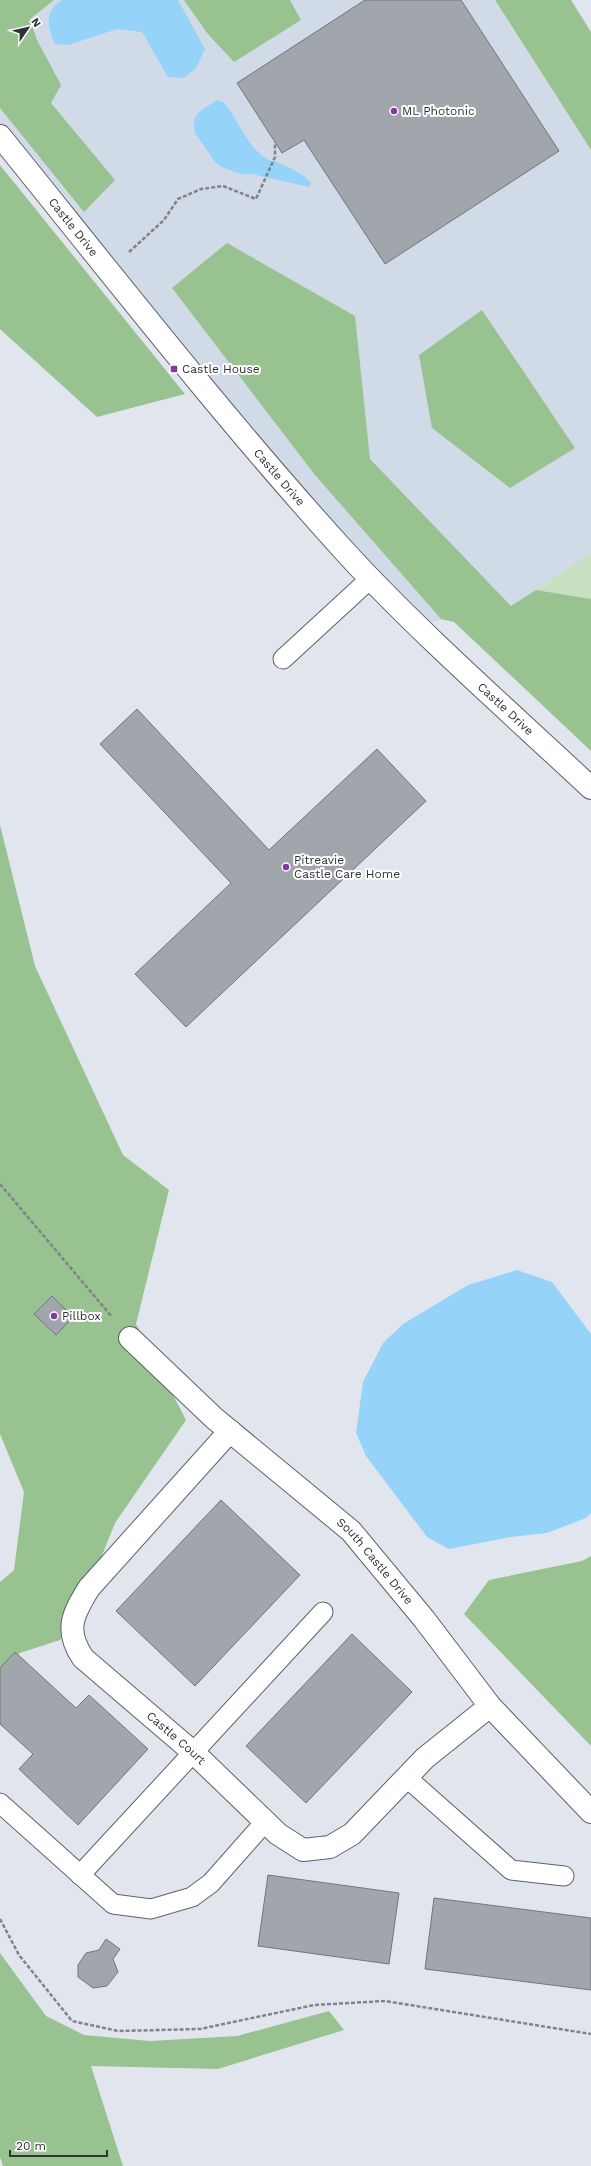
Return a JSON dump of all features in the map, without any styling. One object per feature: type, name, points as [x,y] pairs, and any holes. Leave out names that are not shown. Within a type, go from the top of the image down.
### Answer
[{"type":"street","name":"Castle Drive","points":[[0,136],[248,440],[371,578],[416,625],[591,788]]},
{"type":"street","name":"South Castle Drive","points":[[130,1338],[230,1431],[351,1531],[424,1620],[490,1706],[591,1812]]},
{"type":"street","name":"Castle Court","points":[[230,1431],[89,1588],[78,1606],[72,1624],[74,1643],[83,1658],[194,1753],[278,1834],[303,1850],[330,1847],[352,1834],[406,1777],[490,1706]]},
{"type":"lane","points":[[283,659],[371,578]]},
{"type":"lane","points":[[80,1876],[323,1612]]},
{"type":"lane","points":[[406,1777],[511,1870],[564,1876]]},
{"type":"lane","points":[[0,1803],[113,1904],[151,1909],[192,1897],[211,1883],[265,1822]]},
{"type":"path","points":[[109,270],[164,220],[178,199],[201,189],[222,186],[256,199],[275,158],[275,142]]},
{"type":"path","points":[[0,1184],[130,1338]]},
{"type":"path","points":[[0,1919],[19,1955],[72,2021],[118,2031],[200,2029],[314,2005],[385,2000],[591,2034]]},
{"type":"shaded area","points":[[0,0],[495,0],[591,150],[591,553],[512,606],[416,625],[0,136]]},
{"type":"green space","points":[[0,0],[54,0],[30,19],[37,40],[61,85],[51,103],[115,180],[84,212],[0,108]]},
{"type":"green space","points":[[184,0],[290,0],[301,20],[234,62],[207,33]]},
{"type":"green space","points":[[495,0],[571,0],[591,32],[591,150]]},
{"type":"green space","points":[[0,165],[185,394],[97,417],[0,329]]},
{"type":"green space","points":[[227,243],[355,316],[370,459],[511,606],[536,590],[591,599],[591,751],[454,622],[441,619],[315,475],[172,288]]},
{"type":"green space","points":[[482,310],[575,448],[510,488],[432,428],[419,355]]},
{"type":"green space","points":[[591,553],[591,599],[536,590]]},
{"type":"green space","points":[[0,825],[35,966],[123,1155],[169,1190],[136,1324],[186,1420],[115,1523],[89,1588],[72,1624],[60,1640],[20,1653],[0,1670],[0,1582],[14,1570],[24,1492],[0,1434]]},
{"type":"green space","points":[[591,1556],[591,1746],[464,1614],[489,1580],[582,1561]]},
{"type":"green space","points":[[0,1953],[46,2016],[84,2035],[150,2041],[237,2036],[329,2011],[344,2030],[218,2069],[91,2066],[123,2166],[3,2166],[0,2157]]},
{"type":"water","points":[[62,0],[178,0],[205,49],[196,68],[184,78],[168,77],[142,32],[117,29],[68,45],[55,44],[50,31],[49,19],[52,9]]},
{"type":"water","points":[[217,100],[225,103],[248,140],[259,153],[266,159],[291,168],[300,174],[311,183],[309,187],[252,174],[240,174],[222,167],[215,162],[195,133],[194,120],[199,112]]},
{"type":"water","points":[[517,1270],[552,1282],[591,1334],[591,1513],[586,1518],[547,1533],[511,1537],[449,1549],[427,1537],[366,1456],[356,1433],[363,1382],[383,1343],[403,1324],[468,1285]]},
{"type":"building","name":"ML Photonic","points":[[365,0],[461,0],[559,151],[385,264],[304,140],[282,153],[237,83]]},
{"type":"building","name":"Pitreavie Castle Care Home","points":[[137,709],[269,850],[377,749],[426,801],[186,1027],[135,974],[231,883],[100,744]]},
{"type":"building","name":"Pillbox","points":[[52,1296],[73,1317],[56,1335],[34,1314]]},
{"type":"building","points":[[221,1500],[300,1575],[195,1686],[116,1611]]},
{"type":"building","points":[[352,1634],[412,1692],[306,1803],[246,1746]]},
{"type":"building","points":[[15,1652],[76,1708],[89,1695],[148,1749],[78,1825],[19,1769],[33,1754],[0,1724],[0,1668]]},
{"type":"building","points":[[268,1875],[399,1893],[389,1964],[258,1946]]},
{"type":"building","points":[[434,1898],[591,1918],[591,1990],[425,1969]]},
{"type":"building","points":[[106,1939],[120,1949],[113,1959],[118,1972],[107,1986],[93,1988],[78,1977],[78,1965],[86,1953],[99,1950]]},
{"type":"place","name":"ML Photonic","points":[[394,111]]},
{"type":"place","name":"Castle House","points":[[174,369]]},
{"type":"place","name":"Pitreavie Castle Care Home","points":[[286,867]]},
{"type":"place","name":"Pillbox","points":[[54,1316]]}]
